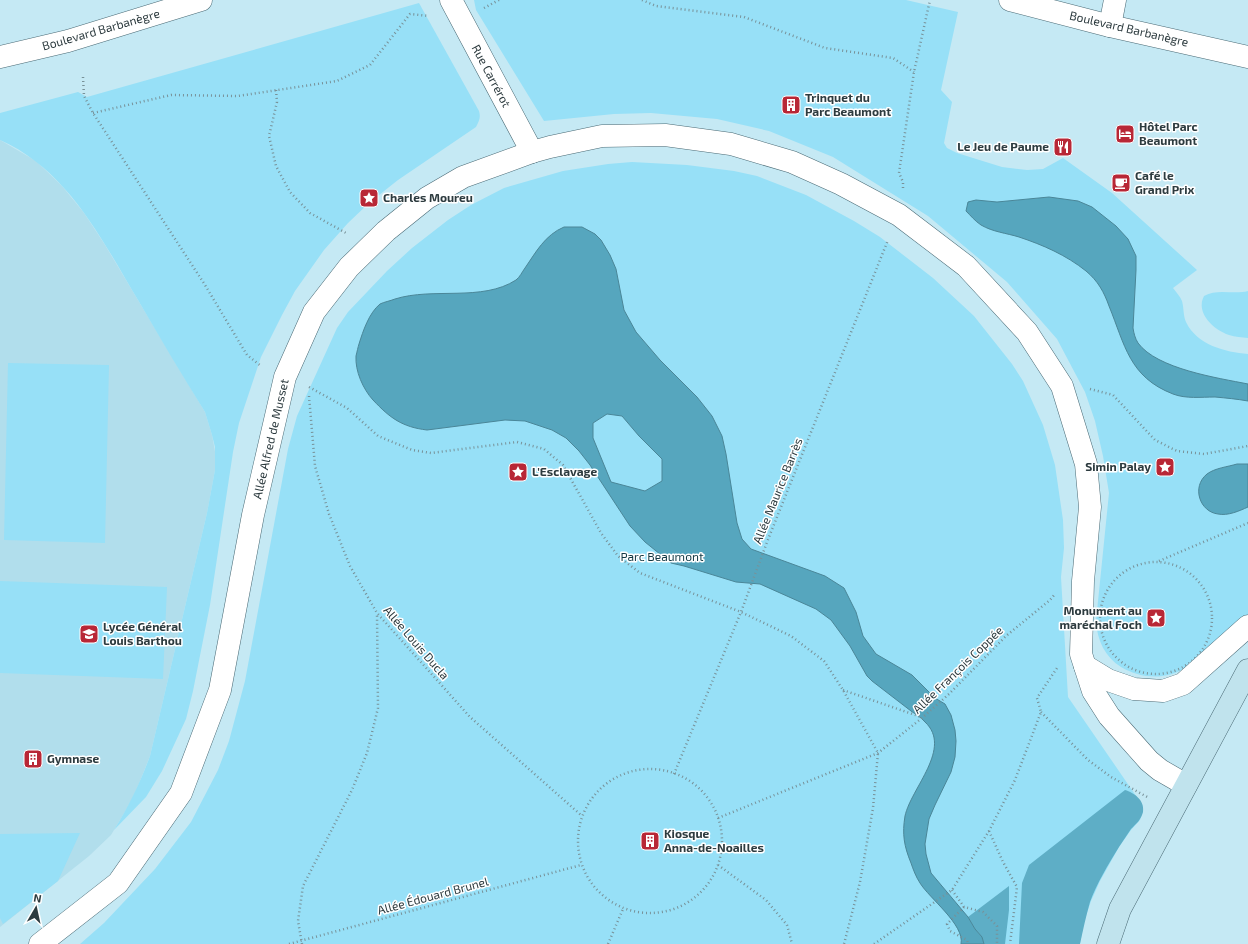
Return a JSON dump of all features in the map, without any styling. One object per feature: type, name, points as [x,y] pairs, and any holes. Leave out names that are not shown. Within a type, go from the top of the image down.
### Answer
[{"type":"main road","points":[[1108,944],[1120,909],[1248,670]]},
{"type":"street","name":"Boulevard Barbanègre","points":[[0,57],[68,41],[201,0]]},
{"type":"street","name":"Rue Carrérot","points":[[451,0],[460,20],[532,152]]},
{"type":"street","name":"Boulevard Barbanègre","points":[[1010,0],[1110,26],[1248,57]]},
{"type":"street","points":[[1110,26],[1115,0]]},
{"type":"street","name":"Allée Alfred de Musset","points":[[40,944],[118,883],[181,793],[220,690],[253,515],[285,377],[314,312],[349,267],[386,231],[433,194],[463,177],[532,152],[602,136],[666,135],[731,144],[792,162],[841,184],[898,215],[966,266],[1027,332],[1062,386],[1086,464],[1090,507],[1082,580],[1083,660],[1093,691],[1109,716],[1149,761],[1160,770],[1186,785]]},
{"type":"street","points":[[1083,660],[1108,680],[1134,689],[1163,692],[1183,684],[1248,626]]},
{"type":"path","points":[[642,0],[656,6],[744,17],[825,48],[893,58],[914,72]]},
{"type":"path","name":"Allée Maurice Barrès","points":[[674,774],[741,612],[769,537],[898,215],[904,182],[899,173],[914,72],[930,0]]},
{"type":"path","points":[[93,113],[171,95],[238,96],[337,81],[370,65],[410,14],[460,20]]},
{"type":"path","points":[[82,77],[84,96],[93,113],[205,285],[247,355],[266,370]]},
{"type":"path","points":[[276,90],[277,102],[269,136],[276,166],[290,192],[310,213],[370,247]]},
{"type":"path","points":[[1062,386],[1093,389],[1113,395],[1155,440],[1177,450],[1204,454],[1248,446]]},
{"type":"path","name":"Allée Louis Ducla","points":[[582,816],[470,717],[377,613],[350,566],[329,514],[316,466],[308,387],[347,408],[378,436],[412,450],[431,453],[517,442],[544,449],[563,465],[601,533],[618,556],[640,573],[741,612]]},
{"type":"path","points":[[1159,561],[1176,564],[1190,573],[1202,585],[1210,600],[1212,616],[1210,633],[1204,648],[1192,661],[1178,670],[1161,674],[1144,673],[1128,667],[1115,657],[1105,643],[1100,627],[1100,610],[1104,594],[1114,580],[1126,569],[1142,562],[1159,561],[1248,523]]},
{"type":"path","name":"Allée François Coppée","points":[[718,818],[878,752],[922,718],[949,694],[1006,636],[1050,600],[1059,589]]},
{"type":"path","points":[[741,612],[791,636],[824,661],[843,690],[878,752],[872,808],[860,882],[844,944]]},
{"type":"path","points":[[301,943],[298,922],[303,886],[352,790],[367,753],[378,708],[377,613]]},
{"type":"path","points":[[1083,660],[1056,668],[1037,698],[1041,712],[1088,760],[1111,777],[1173,810]]},
{"type":"path","points":[[843,690],[922,718]]},
{"type":"path","points":[[874,944],[952,890],[989,831],[1015,780],[1041,712]]},
{"type":"path","points":[[640,769],[654,769],[674,774],[694,784],[704,793],[713,805],[722,832],[722,846],[715,873],[698,896],[673,910],[645,914],[623,909],[605,899],[595,890],[586,878],[578,851],[577,837],[579,823],[584,810],[601,787],[626,772],[640,769]]},
{"type":"path","points":[[989,831],[1003,862],[1018,887],[1010,944]]},
{"type":"path","name":"Allée Édouard Brunel","points":[[289,944],[301,943],[581,865]]},
{"type":"path","points":[[718,865],[766,900],[787,925],[792,944]]},
{"type":"path","points":[[952,890],[964,907],[983,912],[997,926],[997,944]]},
{"type":"path","points":[[964,907],[947,924],[950,932],[967,940],[968,944]]},
{"type":"path","points":[[608,944],[623,909]]},
{"type":"shaded area","name":"Lycée Général Louis Barthou","points":[[0,140],[36,161],[62,186],[84,213],[105,245],[205,412],[212,435],[216,457],[207,513],[150,756],[136,791],[111,835],[89,856],[0,927]]},
{"type":"shaded area","points":[[1049,197],[1078,201],[1092,207],[1116,226],[1128,239],[1136,256],[1133,328],[1138,343],[1147,352],[1159,360],[1173,366],[1205,375],[1248,384],[1248,401],[1215,397],[1183,397],[1158,387],[1147,379],[1130,358],[1105,296],[1097,283],[1086,271],[1062,255],[1045,247],[981,225],[966,211],[968,202],[976,200],[997,202]]},
{"type":"shaded area","points":[[564,227],[582,227],[595,234],[601,240],[616,269],[624,310],[636,332],[660,360],[697,397],[712,416],[722,436],[737,523],[742,539],[751,549],[825,576],[844,588],[856,612],[863,636],[876,654],[912,675],[935,698],[945,704],[951,715],[955,730],[955,757],[951,772],[929,819],[925,844],[926,854],[931,873],[968,917],[982,937],[984,944],[961,944],[961,937],[958,929],[952,920],[919,881],[905,845],[905,816],[933,756],[935,744],[932,732],[922,719],[867,676],[850,646],[831,620],[816,609],[760,584],[736,582],[671,563],[645,542],[630,526],[590,465],[579,451],[566,438],[552,430],[525,421],[505,420],[427,430],[418,429],[403,424],[391,417],[366,391],[358,374],[356,356],[367,322],[380,304],[410,296],[425,294],[473,293],[503,287],[520,276],[546,239],[557,230]],"holes":[[[607,414],[622,416],[662,459],[662,481],[645,491],[611,482],[593,438],[593,423]]]},
{"type":"shaded area","points":[[1237,464],[1248,464],[1248,507],[1226,514],[1218,514],[1206,509],[1202,504],[1199,492],[1199,485],[1202,479],[1214,470]]},
{"type":"shaded area","points":[[1125,790],[1135,795],[1141,801],[1143,812],[1140,820],[1131,829],[1119,847],[1096,888],[1090,902],[1080,944],[1019,944],[1022,883],[1029,865]]},
{"type":"shaded area","points":[[1009,886],[1009,910],[1005,944],[984,944],[982,937],[968,917]]},
{"type":"green space","points":[[474,0],[906,0],[958,12],[941,90],[952,102],[944,143],[947,148],[957,153],[1002,167],[1027,170],[1043,169],[1063,158],[1112,193],[1197,270],[1173,288],[1182,301],[1185,319],[1191,330],[1204,342],[1212,346],[1248,354],[1248,614],[1222,640],[1187,666],[1170,675],[1145,676],[1129,671],[1115,663],[1106,653],[1100,641],[1096,621],[1109,493],[1095,421],[1085,392],[1057,339],[1007,282],[928,216],[833,157],[769,131],[717,119],[651,113],[614,114],[544,121],[476,10]]},
{"type":"green space","points":[[419,3],[479,111],[479,121],[476,127],[398,180],[369,203],[348,223],[324,250],[295,291],[282,315],[261,357],[239,423],[233,452],[210,605],[186,719],[162,771],[146,797],[114,830],[134,794],[150,756],[207,513],[215,470],[215,447],[205,412],[111,254],[81,209],[64,188],[45,169],[24,153],[0,140],[0,113],[78,92],[87,97]]},
{"type":"green space","name":"Parc Beaumont","points":[[632,162],[687,165],[734,171],[757,176],[806,195],[854,221],[880,237],[933,278],[974,316],[1012,364],[1023,381],[1043,425],[1055,465],[1063,520],[1064,548],[1061,577],[1068,697],[1142,804],[1143,811],[1140,820],[1119,847],[1100,881],[1084,922],[1080,944],[80,944],[104,923],[155,869],[191,822],[218,770],[229,741],[245,681],[288,449],[297,416],[337,328],[348,312],[387,271],[412,248],[448,220],[471,205],[504,188],[563,171]]},
{"type":"green space","points":[[1248,291],[1248,338],[1231,336],[1223,333],[1212,325],[1204,314],[1202,302],[1204,296],[1215,292]]},
{"type":"green space","points":[[8,363],[109,365],[105,543],[4,540]]},
{"type":"green space","points":[[0,581],[167,587],[163,679],[0,673]]},
{"type":"green space","points":[[80,833],[58,881],[3,924],[0,918],[0,834]]},
{"type":"place","name":"Trinquet du Parc Beaumont","points":[[791,105]]},
{"type":"place","name":"Hôtel Parc Beaumont","points":[[1125,134]]},
{"type":"place","name":"Le Jeu de Paume","points":[[1063,147]]},
{"type":"place","name":"Café le Grand Prix","points":[[1121,183]]},
{"type":"place","name":"Charles Moureu","points":[[369,198]]},
{"type":"place","name":"Simin Palay","points":[[1165,467]]},
{"type":"place","name":"L'Esclavage","points":[[518,472]]},
{"type":"place","name":"Monument au maréchal Foch","points":[[1156,618]]},
{"type":"place","name":"Lycée Général Louis Barthou","points":[[89,634]]},
{"type":"place","name":"Gymnase","points":[[33,759]]},
{"type":"place","name":"Kiosque Anna-de-Noailles","points":[[650,841]]}]
